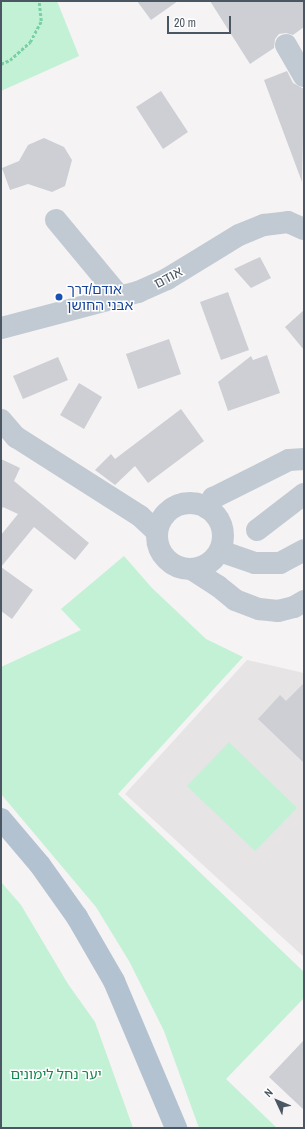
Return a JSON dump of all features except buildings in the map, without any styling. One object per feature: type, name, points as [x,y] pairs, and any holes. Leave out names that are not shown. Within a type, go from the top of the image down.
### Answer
[{"type":"main road","points":[[1,819],[40,865],[78,917],[114,981],[176,1128]]},
{"type":"street","points":[[286,45],[304,76]]},
{"type":"street","points":[[56,220],[120,297]]},
{"type":"street","name":"אודם","points":[[1,328],[138,292],[167,279],[239,235],[264,225],[288,222],[304,230]]},
{"type":"street","points":[[1,420],[16,437],[140,516],[157,532]]},
{"type":"street","points":[[207,508],[212,498],[289,460],[304,459]]},
{"type":"street","points":[[257,530],[304,494]]},
{"type":"street","points":[[193,570],[204,567],[220,551],[223,533],[220,522],[207,508],[196,504],[178,506],[160,521],[157,532],[157,544],[166,560],[176,567],[193,570],[218,586],[235,600],[259,609],[278,610],[294,608],[304,601]]},
{"type":"street","points":[[220,551],[255,563],[280,563],[304,550]]},
{"type":"path","points":[[1,64],[10,60],[30,42],[41,21],[39,1]]},
{"type":"shaded area","points":[[247,660],[304,673],[304,957],[125,794]]},
{"type":"green space","points":[[1,1],[57,1],[79,56],[1,91]]},
{"type":"green space","points":[[124,556],[152,588],[206,639],[243,657],[118,794],[304,972],[304,998],[226,1079],[277,1128],[199,1128],[164,1031],[129,961],[96,907],[1,794],[1,667],[81,630],[61,609]]},
{"type":"green space","points":[[229,742],[297,808],[255,851],[187,786]]},
{"type":"green space","name":"יער נחל לימונים","points":[[1,882],[21,905],[68,984],[95,1022],[133,1128],[1,1128]]},
{"type":"place","name":"אודם/דרך אבני החושן","points":[[59,297]]}]
